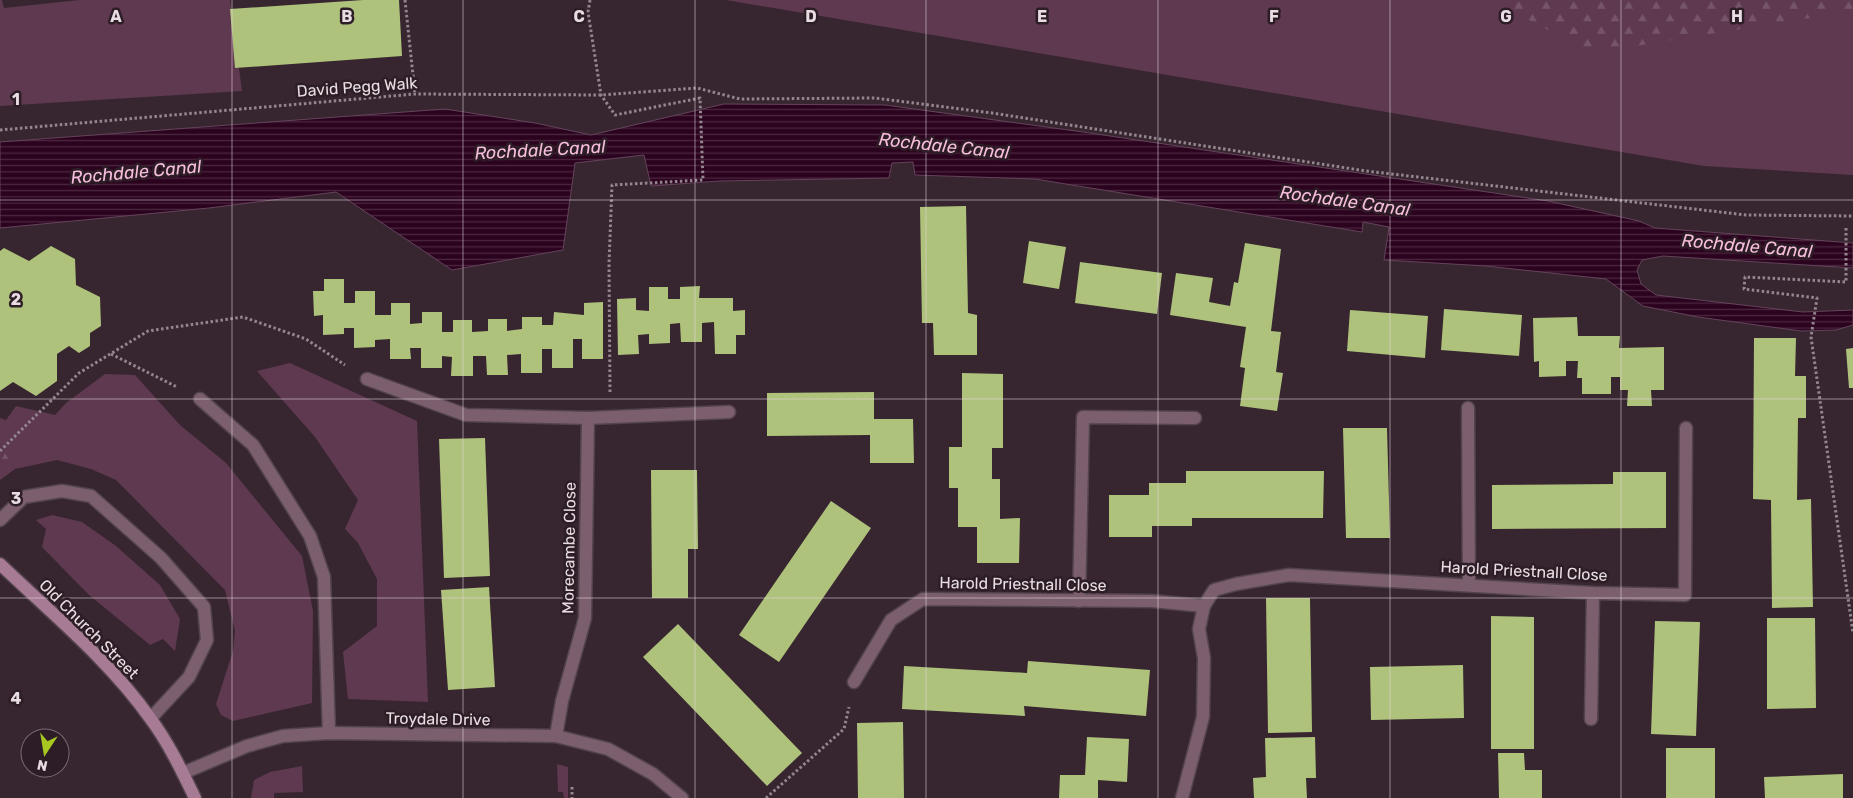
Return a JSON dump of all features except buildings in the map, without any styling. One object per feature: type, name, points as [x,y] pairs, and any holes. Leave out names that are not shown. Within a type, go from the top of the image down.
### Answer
[{"type":"street","points":[[367,379],[466,415],[588,418],[729,412]]},
{"type":"street","points":[[200,398],[253,445],[310,536],[324,577],[329,733]]},
{"type":"street","points":[[1468,408],[1470,584]]},
{"type":"street","points":[[1079,601],[1083,417],[1195,418]]},
{"type":"street","name":"Morecambe Close","points":[[556,736],[562,701],[585,618],[588,418]]},
{"type":"street","name":"Harold Priestnall Close","points":[[854,682],[891,620],[924,599],[1152,602],[1204,606],[1214,590],[1236,584],[1289,575],[1470,584],[1593,593],[1686,595],[1686,428]]},
{"type":"street","points":[[0,520],[24,497],[62,491],[91,496],[161,558],[204,607],[207,640],[189,676],[151,718]]},
{"type":"street","name":"Old Church Street","points":[[0,564],[113,672],[151,718],[183,773],[195,798]]},
{"type":"street","points":[[1591,719],[1593,593]]},
{"type":"street","points":[[1182,798],[1203,717],[1204,658],[1199,629],[1204,606]]},
{"type":"street","name":"Troydale Drive","points":[[183,773],[247,746],[283,736],[329,733],[556,736],[608,749],[653,774],[682,798]]},
{"type":"path","points":[[405,0],[415,94]]},
{"type":"path","points":[[588,418],[610,394],[609,264],[612,185],[703,180],[700,98],[615,115],[601,95],[588,12],[590,0]]},
{"type":"path","name":"David Pegg Walk","points":[[0,130],[116,118],[415,94],[601,95],[697,88],[740,99],[875,98],[992,113],[1366,170],[1746,215],[1853,216]]},
{"type":"path","points":[[1846,228],[1846,282],[1745,276],[1744,290],[1817,298],[1811,337],[1853,633]]},
{"type":"path","points":[[0,451],[79,373],[148,331],[243,317],[306,339],[367,379]]},
{"type":"path","points":[[110,354],[200,398]]},
{"type":"path","points":[[766,798],[844,729],[854,682]]},
{"type":"path","points":[[572,787],[572,798]]},
{"type":"green space","points":[[0,0],[2,0],[4,8],[80,0],[230,0],[242,91],[0,106]]},
{"type":"green space","points":[[726,0],[1853,0],[1853,175],[1704,166]]},
{"type":"green space","points":[[1491,0],[1853,0],[1853,11],[1592,53]]},
{"type":"green space","points":[[290,363],[417,421],[428,702],[348,699],[343,652],[377,626],[377,579],[358,543],[345,529],[358,500],[315,437],[257,371]]},
{"type":"green space","points":[[105,374],[135,375],[180,425],[226,463],[302,556],[313,611],[312,703],[233,721],[221,715],[216,704],[233,651],[235,631],[225,590],[116,480],[91,469],[57,460],[15,469],[0,445],[0,418],[6,420],[16,406],[55,415],[66,403]]},
{"type":"green space","points":[[0,445],[15,469],[0,480]]},
{"type":"green space","points":[[52,515],[82,522],[116,546],[160,585],[180,619],[175,651],[163,639],[150,645],[88,594],[42,547],[46,529],[36,520]]},
{"type":"green space","points":[[557,764],[568,767],[568,798],[564,798],[563,792],[558,792]]},
{"type":"green space","points":[[302,766],[303,792],[274,793],[274,798],[251,798],[254,780],[270,772]]},
{"type":"water","name":"Rochdale Canal","points":[[724,104],[885,105],[1083,132],[1548,201],[1639,221],[1655,228],[1853,243],[1853,268],[1663,256],[1642,260],[1637,270],[1641,284],[1656,295],[1803,312],[1853,310],[1853,325],[1836,330],[1801,331],[1698,317],[1643,306],[1606,279],[1486,266],[1384,260],[1389,227],[1363,222],[1362,232],[1035,179],[915,175],[913,162],[892,163],[889,178],[719,181],[651,186],[644,155],[575,163],[563,250],[452,270],[336,192],[209,208],[0,228],[0,142],[445,109],[535,123],[591,135]]}]
